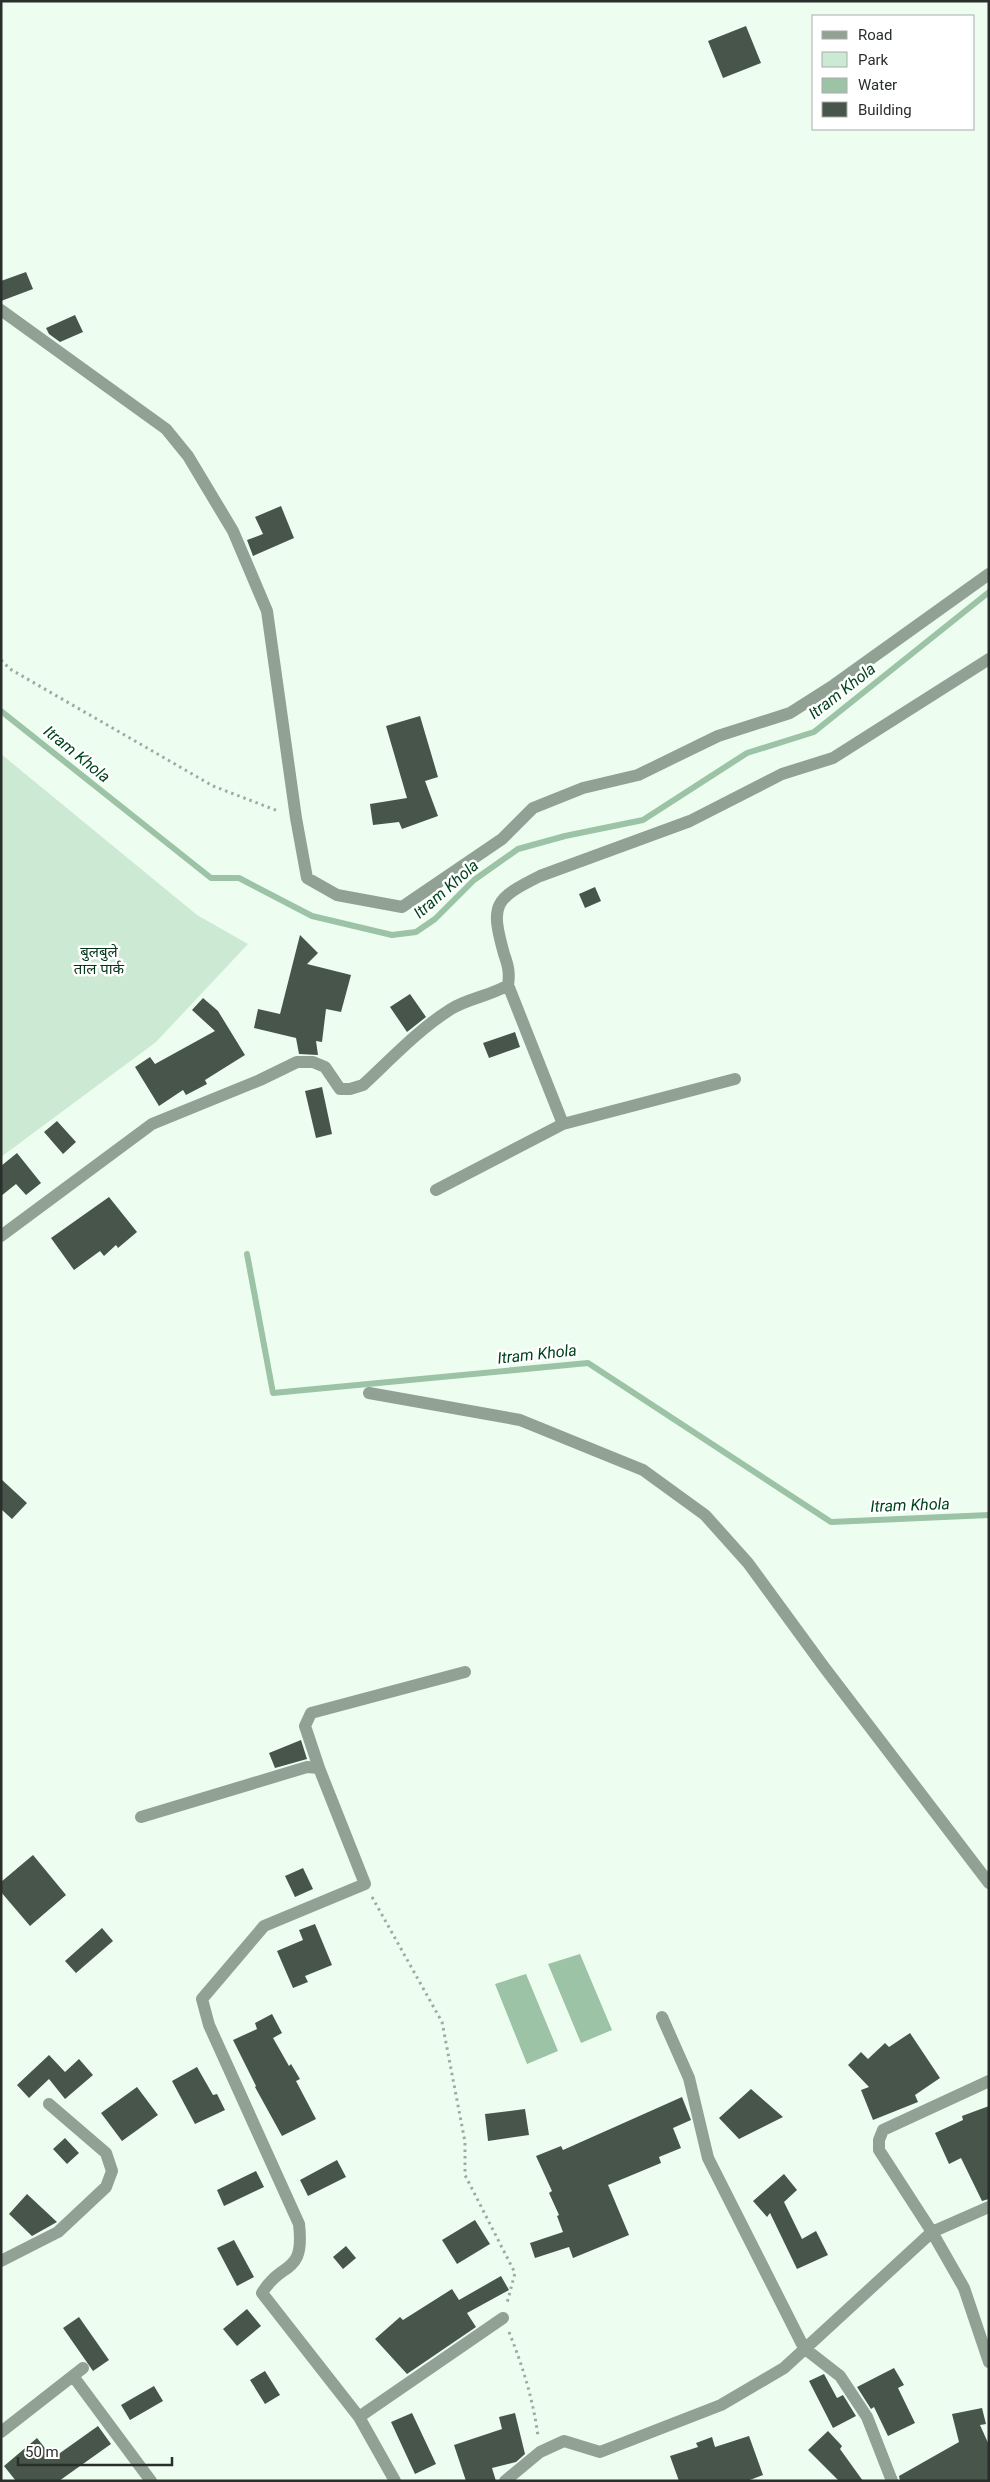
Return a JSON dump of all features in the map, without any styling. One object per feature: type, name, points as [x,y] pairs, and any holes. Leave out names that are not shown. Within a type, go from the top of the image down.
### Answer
[{"type":"street","points":[[1,310],[166,429],[188,456],[233,531],[267,611],[296,818],[307,878],[337,895],[402,907],[502,839],[533,808],[583,788],[638,775],[718,736],[790,713],[834,685],[989,574]]},
{"type":"street","points":[[562,1124],[508,985],[510,974],[497,927],[496,914],[501,899],[519,886],[540,876],[690,821],[782,774],[833,758],[989,659]]},
{"type":"street","points":[[1,1236],[152,1124],[260,1080],[297,1062],[312,1062],[325,1067],[340,1088],[350,1089],[363,1085],[438,1017],[454,1007],[498,991],[508,985]]},
{"type":"street","points":[[436,1190],[562,1124],[735,1079]]},
{"type":"street","points":[[369,1393],[520,1420],[643,1470],[705,1515],[748,1563],[824,1668],[989,1883]]},
{"type":"street","points":[[395,2481],[359,2417],[262,2293],[268,2284],[295,2262],[302,2245],[299,2224],[209,2024],[202,1999],[264,1926],[364,1884],[319,1768],[305,1726],[311,1713],[465,1672]]},
{"type":"street","points":[[140,1817],[307,1767],[319,1768]]},
{"type":"street","points":[[662,2017],[689,2078],[708,2158],[804,2348],[840,2376],[867,2417],[892,2481]]},
{"type":"street","points":[[988,2359],[964,2288],[932,2232],[880,2150],[879,2140],[883,2130],[989,2081]]},
{"type":"street","points":[[1,2262],[58,2232],[106,2187],[112,2171],[106,2153],[49,2104]]},
{"type":"street","points":[[505,2481],[540,2452],[564,2441],[600,2452],[722,2405],[784,2368],[932,2232],[989,2207]]},
{"type":"street","points":[[359,2417],[503,2318]]},
{"type":"street","points":[[1,2432],[78,2372],[151,2481]]},
{"type":"path","points":[[1,660],[10,669],[212,786],[296,818]]},
{"type":"path","points":[[364,1884],[442,2022],[465,2142],[465,2175],[515,2273],[503,2318],[524,2367],[534,2405],[540,2452]]},
{"type":"green space","name":"बुलबुले ताल पार्क","points":[[1,754],[197,915],[248,944],[156,1042],[1,1157]]},
{"type":"water","points":[[580,1954],[612,2030],[581,2043],[548,1964]]},
{"type":"water","points":[[526,1974],[558,2051],[527,2064],[495,1984]]},
{"type":"building","points":[[746,26],[761,63],[723,78],[708,41]]},
{"type":"building","points":[[26,272],[33,289],[1,301],[1,281]]},
{"type":"building","points":[[75,315],[83,332],[60,342],[49,334],[46,328]]},
{"type":"building","points":[[281,506],[294,538],[253,556],[247,540],[263,534],[255,517]]},
{"type":"building","points":[[420,716],[438,777],[425,781],[438,816],[402,829],[399,822],[373,825],[370,804],[407,798],[386,726]]},
{"type":"building","points":[[595,887],[601,901],[585,908],[579,894]]},
{"type":"building","points":[[300,935],[318,953],[307,964],[351,975],[341,1012],[326,1009],[322,1042],[316,1041],[318,1055],[299,1054],[296,1038],[254,1028],[258,1009],[280,1014]]},
{"type":"building","points":[[410,994],[426,1017],[407,1032],[390,1007]]},
{"type":"building","points":[[203,998],[218,1011],[245,1055],[205,1080],[207,1084],[186,1095],[183,1090],[159,1106],[135,1067],[150,1057],[155,1064],[215,1031],[192,1010]]},
{"type":"building","points":[[515,1032],[520,1047],[489,1058],[483,1043]]},
{"type":"building","points":[[322,1087],[332,1134],[316,1138],[305,1091]]},
{"type":"building","points":[[57,1121],[76,1142],[63,1154],[44,1132]]},
{"type":"building","points":[[17,1153],[41,1183],[26,1195],[16,1184],[1,1196],[1,1166]]},
{"type":"building","points":[[109,1197],[137,1232],[118,1248],[116,1245],[104,1256],[100,1251],[74,1270],[51,1238]]},
{"type":"building","points":[[1,1479],[27,1503],[12,1519],[1,1509]]},
{"type":"building","points":[[301,1740],[307,1759],[275,1768],[269,1753]]},
{"type":"building","points":[[33,1855],[66,1895],[30,1926],[1,1892],[1,1882]]},
{"type":"building","points":[[303,1868],[313,1889],[295,1897],[285,1876]]},
{"type":"building","points":[[315,1924],[332,1965],[305,1976],[308,1982],[293,1988],[277,1951],[303,1940],[299,1930]]},
{"type":"building","points":[[102,1928],[113,1941],[76,1973],[65,1961]]},
{"type":"building","points":[[272,2014],[282,2033],[273,2038],[289,2066],[291,2064],[300,2079],[296,2081],[316,2119],[282,2136],[255,2087],[233,2040],[257,2029],[255,2023]]},
{"type":"building","points":[[910,2033],[940,2078],[915,2095],[918,2102],[873,2120],[861,2090],[869,2087],[848,2065],[861,2052],[868,2059],[885,2043],[889,2047]]},
{"type":"building","points":[[49,2055],[65,2072],[79,2059],[93,2075],[65,2099],[49,2079],[29,2098],[17,2085]]},
{"type":"building","points":[[197,2067],[213,2095],[217,2094],[225,2110],[195,2124],[172,2081]]},
{"type":"building","points":[[137,2087],[158,2115],[122,2141],[101,2113]]},
{"type":"building","points":[[751,2089],[783,2117],[739,2139],[719,2118]]},
{"type":"building","points":[[682,2097],[691,2120],[673,2128],[681,2148],[659,2157],[661,2163],[608,2185],[629,2235],[573,2258],[569,2247],[535,2258],[530,2243],[563,2232],[557,2216],[559,2215],[549,2193],[552,2191],[536,2156],[561,2146],[563,2150]]},
{"type":"building","points":[[989,2106],[989,2199],[982,2201],[961,2158],[949,2164],[935,2133],[963,2120],[962,2116]]},
{"type":"building","points":[[525,2109],[529,2135],[488,2141],[485,2114]]},
{"type":"building","points":[[65,2138],[79,2153],[67,2164],[53,2149]]},
{"type":"building","points":[[337,2160],[346,2177],[308,2196],[300,2180]]},
{"type":"building","points":[[256,2171],[264,2187],[224,2206],[217,2190]]},
{"type":"building","points":[[784,2174],[797,2190],[784,2202],[802,2239],[816,2231],[828,2255],[797,2269],[770,2213],[767,2217],[753,2201]]},
{"type":"building","points":[[27,2194],[57,2222],[32,2236],[9,2214]]},
{"type":"building","points":[[475,2220],[490,2244],[457,2264],[442,2240]]},
{"type":"building","points":[[234,2240],[254,2277],[237,2286],[217,2248]]},
{"type":"building","points":[[346,2246],[356,2258],[343,2269],[333,2257]]},
{"type":"building","points":[[501,2276],[509,2290],[467,2313],[476,2327],[407,2374],[375,2339],[400,2317],[403,2320],[452,2289],[459,2300]]},
{"type":"building","points":[[247,2309],[261,2326],[237,2346],[223,2329]]},
{"type":"building","points":[[79,2317],[109,2360],[93,2371],[63,2328]]},
{"type":"building","points":[[894,2368],[904,2385],[898,2388],[915,2423],[888,2436],[874,2407],[871,2409],[857,2387]]},
{"type":"building","points":[[265,2371],[280,2395],[265,2404],[250,2380]]},
{"type":"building","points":[[824,2374],[837,2398],[843,2395],[856,2416],[833,2428],[809,2381]]},
{"type":"building","points":[[154,2386],[163,2401],[130,2420],[121,2405]]},
{"type":"building","points":[[982,2408],[986,2424],[980,2425],[989,2445],[989,2481],[900,2481],[899,2476],[959,2442],[952,2414]]},
{"type":"building","points":[[412,2413],[436,2464],[415,2474],[391,2422]]},
{"type":"building","points":[[515,2413],[525,2454],[516,2462],[492,2468],[496,2481],[466,2481],[454,2445],[502,2429],[499,2417]]},
{"type":"building","points":[[98,2426],[111,2444],[59,2481],[16,2481],[4,2466],[37,2438],[53,2458]]},
{"type":"building","points":[[828,2431],[842,2446],[840,2449],[863,2481],[839,2481],[808,2450]]},
{"type":"building","points":[[749,2436],[763,2475],[747,2481],[679,2481],[670,2456],[698,2447],[696,2443],[712,2437],[715,2447]]},
{"type":"waterway","name":"Itram Khola","points":[[1,711],[211,878],[239,878],[312,916],[392,935],[416,932],[435,919],[474,880],[518,849],[565,836],[643,820],[747,753],[814,732],[989,592]]},
{"type":"waterway","name":"Itram Khola","points":[[247,1254],[273,1393],[588,1363],[831,1522],[989,1515]]}]
